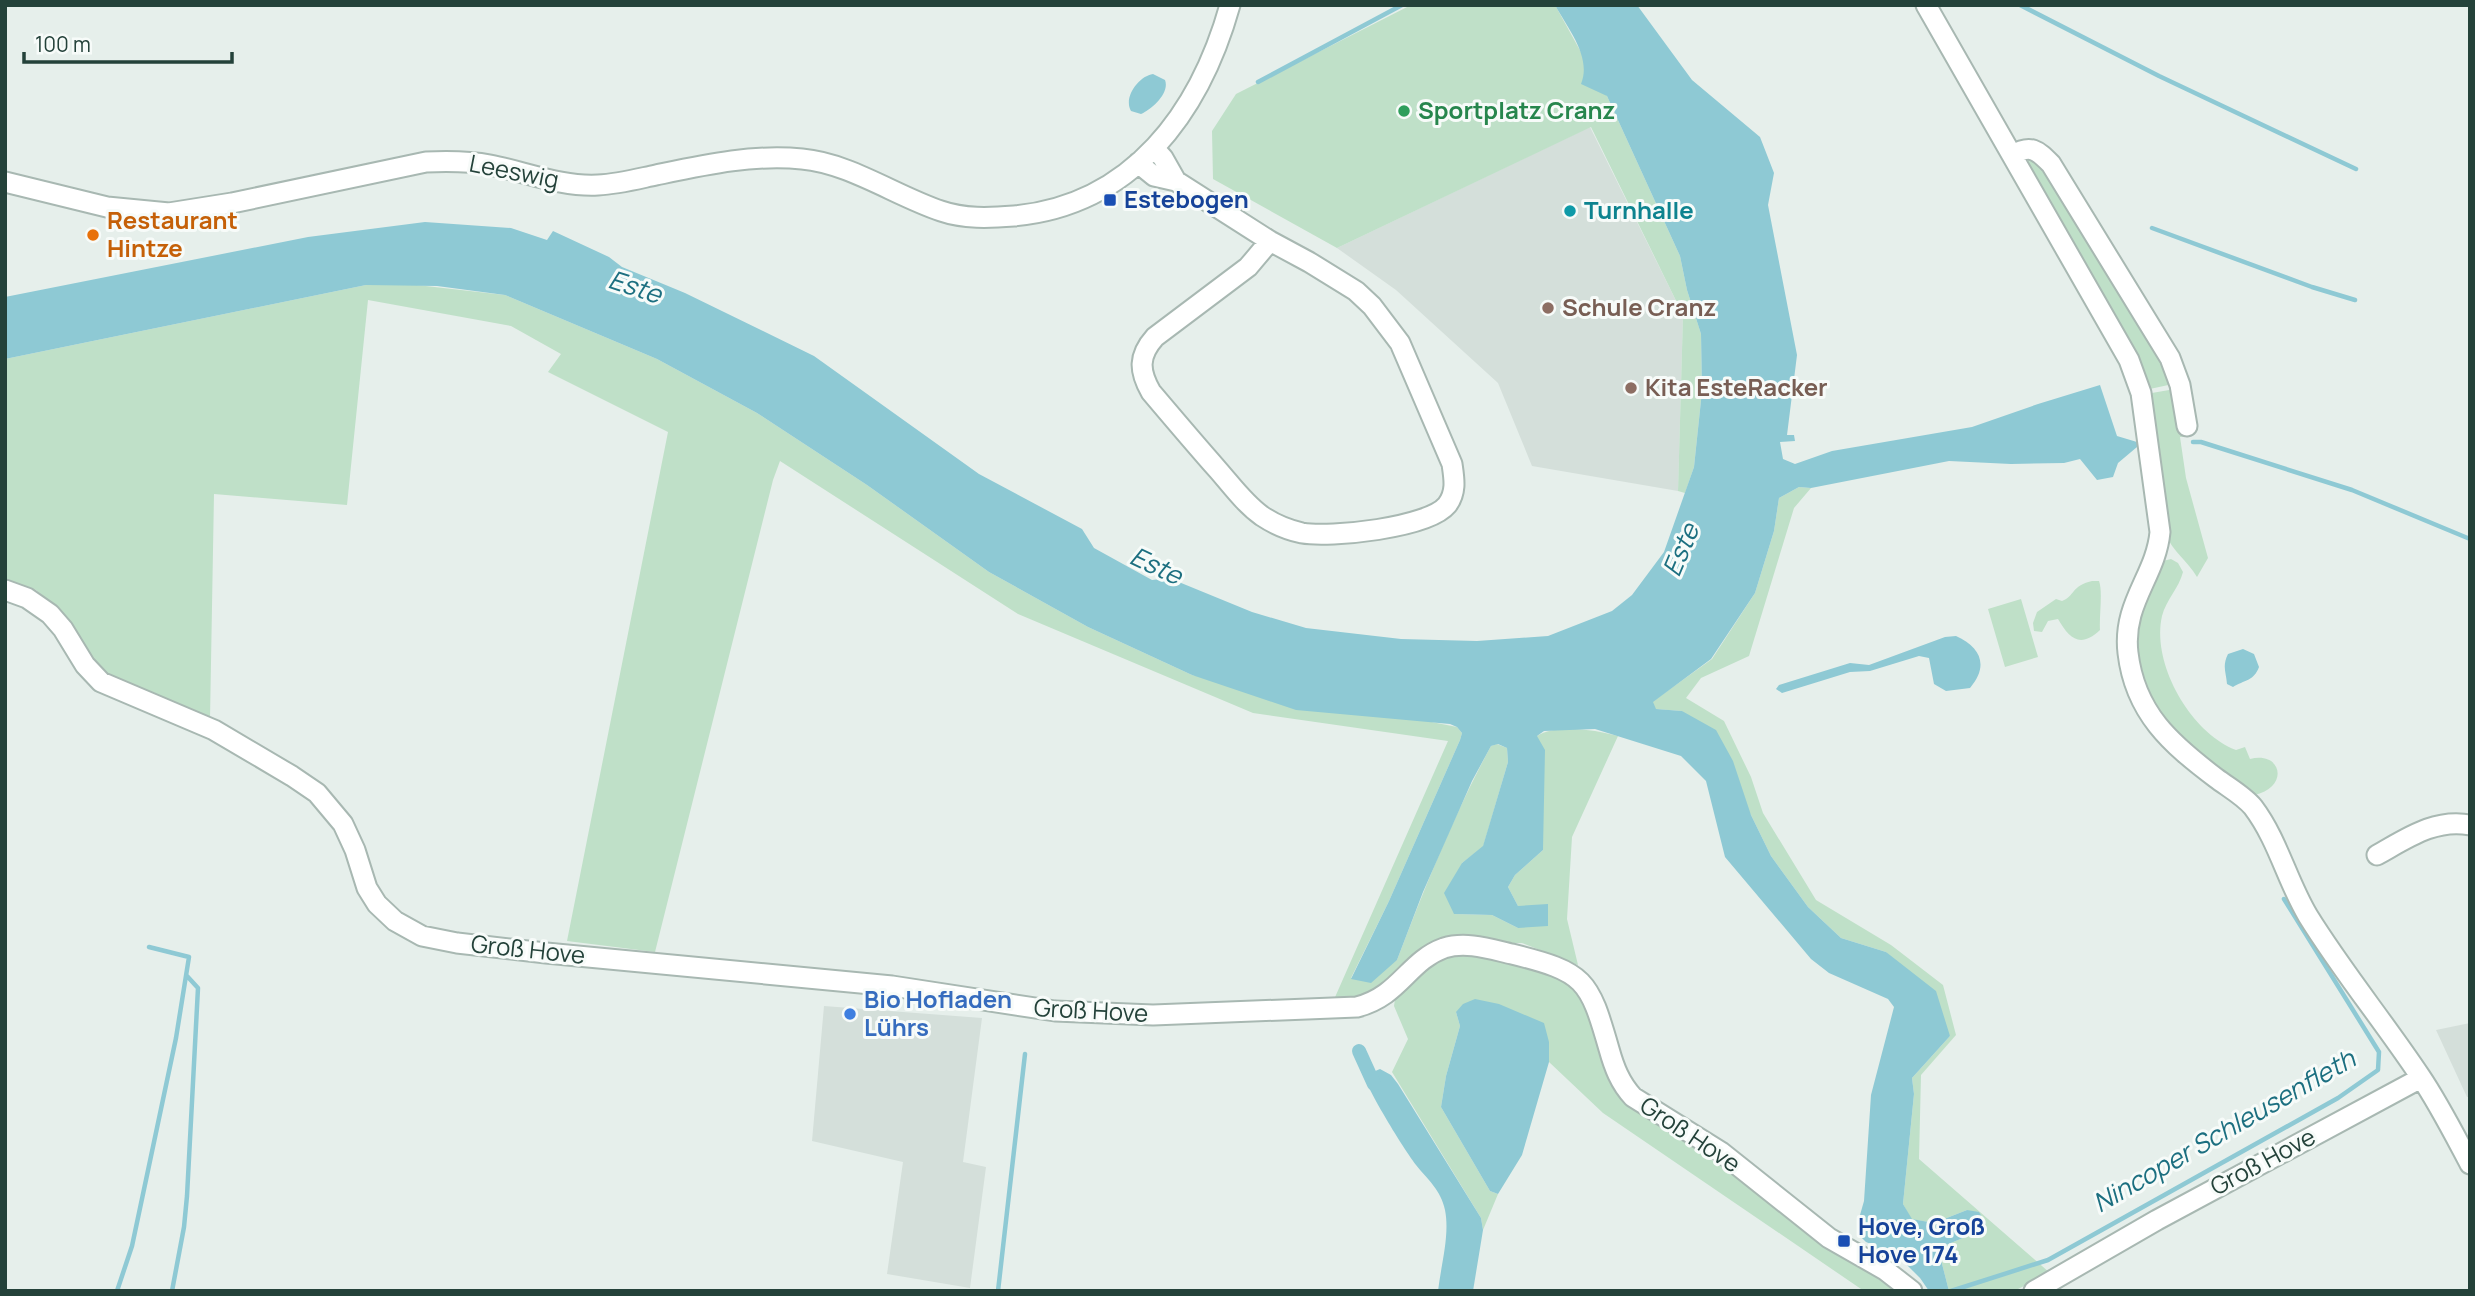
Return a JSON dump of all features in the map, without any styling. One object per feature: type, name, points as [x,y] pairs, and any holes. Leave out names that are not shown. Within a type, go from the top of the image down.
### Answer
[{"type":"street","name":"Leeswig","points":[[5,182],[107,207],[169,213],[232,203],[426,162],[486,164],[555,181],[589,185],[619,183],[716,163],[778,157],[807,159],[832,166],[941,211],[977,217],[1030,214],[1069,203],[1100,190],[1154,148],[1175,124],[1199,89],[1219,42],[1230,5]]},
{"type":"street","points":[[1926,5],[2129,360],[2141,393],[2160,532],[2159,549],[2134,602],[2128,622],[2128,652],[2136,688],[2154,721],[2177,749],[2252,805],[2308,914],[2421,1078],[2470,1164]]},
{"type":"street","points":[[1154,148],[1176,181]]},
{"type":"street","points":[[2012,155],[2023,149],[2038,151],[2051,164],[2169,358],[2180,385],[2187,426]]},
{"type":"street","points":[[1138,163],[1154,176],[1176,181],[1270,241],[1356,291],[1386,323],[1400,343],[1452,464],[1455,481],[1453,493],[1447,505],[1437,512],[1416,522],[1352,532],[1321,535],[1301,533],[1283,527],[1245,502],[1151,392],[1142,374],[1141,365],[1148,345],[1248,267],[1270,241]]},
{"type":"street","name":"Groß Hove","points":[[5,590],[27,598],[50,614],[64,629],[85,665],[101,682],[214,730],[292,775],[317,793],[343,824],[377,904],[403,927],[435,939],[546,953],[892,986],[1075,1013],[1216,1014],[1357,1007],[1375,1002],[1388,994],[1431,955],[1444,948],[1457,946],[1488,948],[1555,966],[1579,980],[1592,996],[1616,1069],[1633,1097],[1721,1152],[1829,1238],[1885,1270],[1912,1291]]},
{"type":"street","points":[[2377,855],[2419,832],[2438,825],[2470,825]]},
{"type":"street","name":"Groß Hove","points":[[2034,1291],[2157,1220],[2421,1078]]},
{"type":"shaded area","name":"Schule Cranz","points":[[1590,127],[1683,315],[1678,491],[1532,466],[1498,383],[1396,290],[1337,248]]},
{"type":"shaded area","points":[[824,1006],[982,1018],[963,1162],[986,1167],[970,1288],[887,1274],[903,1162],[812,1141]]},
{"type":"shaded area","points":[[2470,1023],[2470,1097],[2467,1097],[2436,1030]]},
{"type":"green space","name":"Sportplatz Cranz","points":[[1411,5],[1555,5],[1582,54],[1586,73],[1607,96],[1680,256],[1701,334],[1702,391],[1694,467],[1685,493],[1678,491],[1683,315],[1591,127],[1337,248],[1213,179],[1212,131],[1236,94]]},
{"type":"green space","points":[[2029,156],[2045,166],[2155,344],[2173,384],[2145,390],[2023,158]]},
{"type":"green space","points":[[408,284],[505,295],[657,359],[757,413],[867,485],[989,572],[1088,627],[1192,675],[1457,727],[1462,733],[1460,740],[1389,901],[1351,978],[1397,960],[1452,824],[1491,746],[1497,744],[1507,748],[1508,762],[1483,847],[1462,863],[1454,914],[1492,915],[1518,928],[1518,906],[1508,887],[1515,875],[1543,850],[1537,736],[1565,729],[1618,736],[1572,837],[1567,919],[1578,965],[1522,943],[1432,944],[1374,996],[1332,1004],[1448,741],[1253,713],[1018,614],[780,461],[655,952],[567,941],[668,432],[548,372],[561,354],[511,326],[368,300],[347,505],[214,494],[210,719],[100,671],[55,606],[36,590],[5,579],[5,359],[366,285]]},
{"type":"green space","points":[[2175,389],[2186,478],[2208,558],[2197,577],[2166,535],[2146,394]]},
{"type":"green space","points":[[1799,487],[1811,488],[1794,508],[1749,656],[1701,678],[1686,698],[1724,721],[1751,777],[1763,813],[1816,900],[1891,945],[1943,985],[1956,1035],[1921,1075],[1919,1159],[2050,1273],[2014,1291],[1949,1291],[1940,1256],[1946,1245],[1975,1233],[1967,1210],[1934,1223],[1911,1219],[1903,1204],[1914,1094],[1912,1078],[1950,1036],[1886,952],[1841,938],[1808,907],[1771,856],[1751,815],[1682,711],[1655,709],[1652,702],[1712,659],[1755,593],[1774,531],[1779,498]]},
{"type":"green space","points":[[2171,559],[2178,563],[2183,572],[2162,616],[2160,635],[2169,675],[2178,695],[2204,729],[2236,750],[2245,747],[2250,759],[2261,758],[2275,765],[2277,778],[2265,791],[2254,795],[2204,763],[2155,710],[2136,665],[2137,618],[2163,561]]},
{"type":"green space","points":[[2099,581],[2100,585],[2100,630],[2087,639],[2076,639],[2058,619],[2048,621],[2042,632],[2034,631],[2033,623],[2037,612],[2056,599],[2066,599],[2080,586]]},
{"type":"green space","points":[[2021,599],[2038,657],[2005,667],[1988,609]]},
{"type":"green space","points":[[1450,954],[1473,954],[1517,962],[1568,981],[1583,999],[1620,1095],[1896,1291],[1864,1291],[1603,1113],[1549,1062],[1549,1042],[1456,1012],[1460,1026],[1446,1076],[1441,1107],[1490,1191],[1498,1194],[1483,1230],[1481,1218],[1392,1072],[1408,1039],[1394,1006],[1395,999],[1437,960]]},
{"type":"water","name":"Este","points":[[1555,5],[1637,5],[1692,80],[1760,137],[1774,173],[1768,205],[1797,355],[1787,435],[1794,435],[1795,441],[1780,442],[1783,459],[1795,464],[1832,451],[1972,427],[2100,385],[2117,436],[2137,442],[2137,447],[2118,463],[2113,477],[2097,480],[2080,459],[2064,463],[2011,464],[1949,461],[1811,488],[1799,487],[1779,498],[1774,531],[1755,593],[1711,659],[1653,702],[1656,709],[1682,711],[1716,730],[1733,761],[1751,815],[1771,856],[1808,907],[1841,938],[1886,952],[1936,991],[1950,1036],[1912,1078],[1914,1094],[1903,1204],[1912,1219],[1934,1223],[1967,1210],[1979,1212],[1985,1222],[1975,1233],[1946,1245],[1940,1256],[1949,1291],[1929,1291],[1900,1258],[1881,1249],[1878,1254],[1873,1253],[1873,1245],[1860,1236],[1858,1222],[1864,1201],[1871,1095],[1894,1007],[1888,999],[1829,973],[1811,959],[1725,857],[1706,781],[1681,756],[1595,729],[1544,731],[1537,736],[1545,750],[1543,850],[1515,875],[1508,887],[1518,906],[1548,904],[1548,926],[1518,928],[1492,915],[1454,914],[1444,893],[1462,863],[1483,846],[1508,762],[1507,748],[1498,744],[1491,746],[1472,781],[1423,892],[1397,960],[1371,983],[1351,979],[1389,901],[1460,740],[1462,733],[1457,727],[1450,724],[1296,710],[1192,675],[1088,627],[989,572],[867,485],[757,413],[657,359],[505,295],[437,286],[366,285],[5,359],[5,297],[308,237],[425,222],[511,228],[547,240],[553,231],[609,257],[622,267],[685,293],[814,356],[979,474],[1082,529],[1094,548],[1152,580],[1169,578],[1252,612],[1306,628],[1401,639],[1477,641],[1548,636],[1612,611],[1632,595],[1664,552],[1694,467],[1702,391],[1701,334],[1680,256],[1607,96],[1581,84],[1584,74],[1581,53]]},
{"type":"water","points":[[1153,74],[1165,80],[1163,95],[1141,114],[1131,111],[1129,100],[1134,88]]},
{"type":"water","points":[[1956,636],[1965,640],[1980,658],[1979,672],[1970,688],[1946,691],[1934,684],[1929,658],[1919,656],[1870,671],[1850,672],[1782,693],[1776,689],[1779,685],[1850,663],[1869,665],[1945,637]]},
{"type":"water","points":[[2243,649],[2254,654],[2259,667],[2251,678],[2233,687],[2227,684],[2225,662],[2228,654]]},
{"type":"water","points":[[1475,999],[1499,1004],[1544,1023],[1549,1042],[1549,1062],[1522,1155],[1498,1194],[1490,1191],[1441,1107],[1446,1076],[1460,1026],[1456,1012],[1463,1004]]},
{"type":"water","points":[[1355,1051],[1359,1051],[1368,1074],[1380,1069],[1391,1075],[1398,1084],[1481,1218],[1483,1230],[1473,1291],[1438,1291],[1446,1230],[1443,1203],[1381,1109]]},
{"type":"waterway","points":[[1258,82],[1402,5]]},
{"type":"waterway","points":[[2020,5],[2159,76],[2356,169]]},
{"type":"waterway","points":[[2152,228],[2312,287],[2355,300]]},
{"type":"waterway","points":[[2193,442],[2201,442],[2352,490],[2470,539]]},
{"type":"waterway","name":"Nincoper Schleusenfleth","points":[[1951,1291],[2048,1260],[2338,1098],[2378,1070],[2379,1052],[2284,899]]},
{"type":"waterway","points":[[117,1291],[132,1246],[176,1038],[189,957],[149,947]]},
{"type":"waterway","points":[[172,1291],[187,1196],[198,988],[187,976]]},
{"type":"waterway","points":[[1359,1051],[1374,1084]]},
{"type":"waterway","points":[[998,1291],[1025,1054]]},
{"type":"place","name":"Sportplatz Cranz","points":[[1404,111]]},
{"type":"place","name":"Estebogen","points":[[1110,200]]},
{"type":"place","name":"Turnhalle","points":[[1570,211]]},
{"type":"place","name":"Restaurant Hintze","points":[[93,235]]},
{"type":"place","name":"Schule Cranz","points":[[1548,308]]},
{"type":"place","name":"Kita EsteRacker","points":[[1631,388]]},
{"type":"place","name":"Bio Hofladen Lührs","points":[[850,1014]]},
{"type":"place","name":"Hove, Groß Hove 174","points":[[1844,1241]]}]
